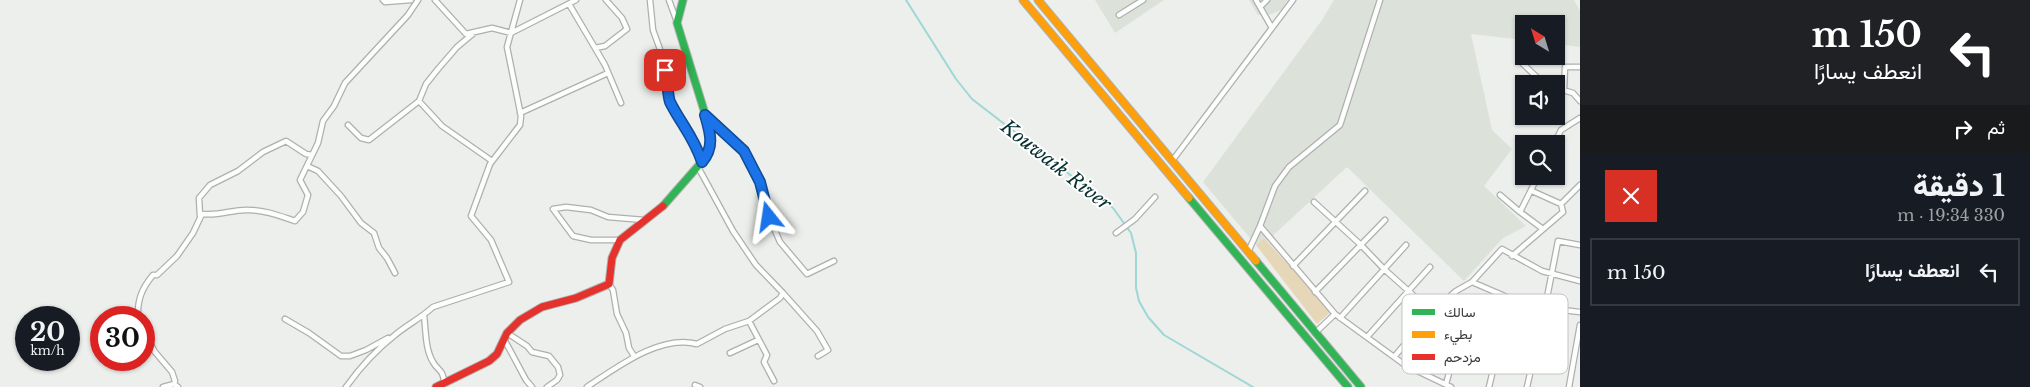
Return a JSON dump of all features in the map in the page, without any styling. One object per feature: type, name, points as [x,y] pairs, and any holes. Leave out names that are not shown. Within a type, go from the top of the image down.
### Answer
[{"type":"main road","points":[[436,387],[444,382],[458,378],[489,361],[497,354],[506,336],[520,320],[542,307],[576,298],[609,284],[612,258],[620,240],[660,209],[700,164],[711,147],[711,134],[677,23],[683,0]]},
{"type":"main road","points":[[1023,0],[1348,387]]},
{"type":"main road","points":[[1038,0],[1361,387]]},
{"type":"main road","points":[[1289,317],[1297,311]]},
{"type":"street","points":[[383,0],[385,2],[411,0]]},
{"type":"street","points":[[200,217],[202,214],[216,216],[248,210],[272,213],[295,221],[303,212],[308,194],[300,180],[318,143],[323,121],[334,106],[345,83],[408,15],[418,0]]},
{"type":"street","points":[[435,0],[466,34],[492,28],[511,32],[576,0]]},
{"type":"street","points":[[285,319],[309,333],[341,356],[350,356],[394,335],[424,316],[433,307],[509,282],[491,240],[471,216],[492,161],[520,125],[520,112],[507,47],[520,0]]},
{"type":"street","points":[[595,48],[605,46],[627,29],[622,18],[606,0]]},
{"type":"street","points":[[650,0],[653,30],[662,55],[669,86],[669,100],[693,138],[700,164],[733,231],[756,265],[817,331],[828,350],[818,356]]},
{"type":"street","points":[[669,0],[677,23]]},
{"type":"street","points":[[1119,15],[1143,0]]},
{"type":"street","points":[[1256,0],[1272,28]]},
{"type":"street","points":[[1260,7],[1267,0]]},
{"type":"street","points":[[1172,162],[1292,0]]},
{"type":"street","points":[[1248,252],[1275,186],[1290,167],[1340,125],[1380,0]]},
{"type":"street","points":[[570,4],[608,73],[621,103]]},
{"type":"street","points":[[348,125],[362,138],[369,140],[419,101],[426,84],[438,69],[457,47],[475,32]]},
{"type":"street","points":[[1524,65],[1535,75]]},
{"type":"street","points":[[1565,75],[1565,67],[1580,68]]},
{"type":"street","points":[[520,112],[608,73]]},
{"type":"street","points":[[1565,90],[1573,93],[1580,102]]},
{"type":"street","points":[[419,101],[442,126],[492,161]]},
{"type":"street","points":[[705,115],[744,151],[760,182],[769,217],[780,242],[798,265],[807,274],[834,261]]},
{"type":"street","points":[[1558,135],[1561,130],[1580,118]]},
{"type":"street","points":[[139,306],[139,296],[153,275],[157,275],[177,256],[193,234],[200,217],[199,198],[210,185],[238,171],[263,152],[286,141],[306,154],[312,155]]},
{"type":"street","points":[[307,166],[318,172],[341,196],[361,223],[374,233],[379,248],[395,273]]},
{"type":"street","points":[[1520,212],[1534,185]]},
{"type":"street","points":[[1562,204],[1580,185]]},
{"type":"street","points":[[1293,266],[1365,191]]},
{"type":"street","points":[[1532,191],[1562,204]]},
{"type":"street","points":[[1500,195],[1543,229]]},
{"type":"street","points":[[1118,232],[1135,219],[1155,197]]},
{"type":"street","points":[[1314,202],[1411,294]]},
{"type":"street","points":[[1512,256],[1563,212],[1562,204]]},
{"type":"street","points":[[620,240],[591,240],[573,236],[553,209],[566,207],[591,210],[608,217],[646,220]]},
{"type":"street","points":[[1315,292],[1384,220]]},
{"type":"street","points":[[1260,226],[1335,314],[1402,363]]},
{"type":"street","points":[[1548,294],[1558,240],[1580,245]]},
{"type":"street","points":[[1340,318],[1406,245]]},
{"type":"street","points":[[1452,294],[1472,282],[1502,249],[1542,271],[1580,282]]},
{"type":"street","points":[[1405,294],[1430,267]]},
{"type":"street","points":[[1472,282],[1499,294]]},
{"type":"street","points":[[609,284],[613,290],[614,306],[626,333],[629,348],[634,356]]},
{"type":"street","points":[[587,387],[634,356],[685,341],[697,344],[725,329],[749,321],[780,298],[783,293]]},
{"type":"street","points":[[1367,336],[1402,298]]},
{"type":"street","points":[[1316,333],[1335,314]]},
{"type":"street","points":[[424,316],[428,348],[432,362],[443,374],[444,382]]},
{"type":"street","points":[[749,321],[767,354],[764,362],[774,381]]},
{"type":"street","points":[[1569,387],[1580,325]]},
{"type":"street","points":[[346,387],[353,377],[394,335]]},
{"type":"street","points":[[506,336],[526,380],[532,387]]},
{"type":"street","points":[[506,336],[527,346],[532,352],[549,356],[558,367],[560,375],[557,380],[546,387]]},
{"type":"street","points":[[730,353],[758,340]]},
{"type":"street","points":[[1394,357],[1402,348]]},
{"type":"street","points":[[155,352],[172,372],[176,385],[163,387]]},
{"type":"street","points":[[1424,374],[1451,387]]},
{"type":"street","points":[[1446,384],[1449,374]]},
{"type":"street","points":[[1489,387],[1492,374]]},
{"type":"street","points":[[1527,387],[1530,374]]},
{"type":"street","points":[[695,385],[700,387]]},
{"type":"shaded area","points":[[1095,0],[1164,0],[1115,33]]},
{"type":"shaded area","points":[[1249,0],[1288,0],[1281,10],[1269,15],[1258,15]]},
{"type":"shaded area","points":[[1334,0],[1574,0],[1580,11],[1580,47],[1565,45],[1565,15],[1515,15],[1515,39],[1471,34],[1492,130],[1512,149],[1484,186],[1526,226],[1503,238],[1464,281],[1347,167],[1267,241],[1264,238],[1256,245],[1203,182],[1322,20]]},
{"type":"shaded area","points":[[1264,238],[1331,312],[1317,324],[1256,245]]},
{"type":"waterway","name":"Kouwaik River","points":[[906,0],[956,79],[972,99],[1113,208],[1131,233],[1136,253],[1136,288],[1139,301],[1148,317],[1164,335],[1253,387]]},
{"type":"traffic: fast","points":[[663,206],[707,156],[711,147],[711,133],[677,23],[683,0]]},
{"type":"traffic: fast","points":[[1189,198],[1348,387]]},
{"type":"traffic: fast","points":[[1256,261],[1361,387]]},
{"type":"traffic: slow","points":[[1023,0],[1189,198]]},
{"type":"traffic: slow","points":[[1038,0],[1256,261]]},
{"type":"traffic: jam","points":[[436,387],[489,361],[497,354],[507,333],[520,320],[542,307],[576,298],[609,284],[612,258],[620,240],[663,206]]},
{"type":"route","points":[[665,70],[669,86],[669,100],[693,138],[702,162],[711,147],[711,134],[705,115],[744,151],[760,182],[769,217]]}]
